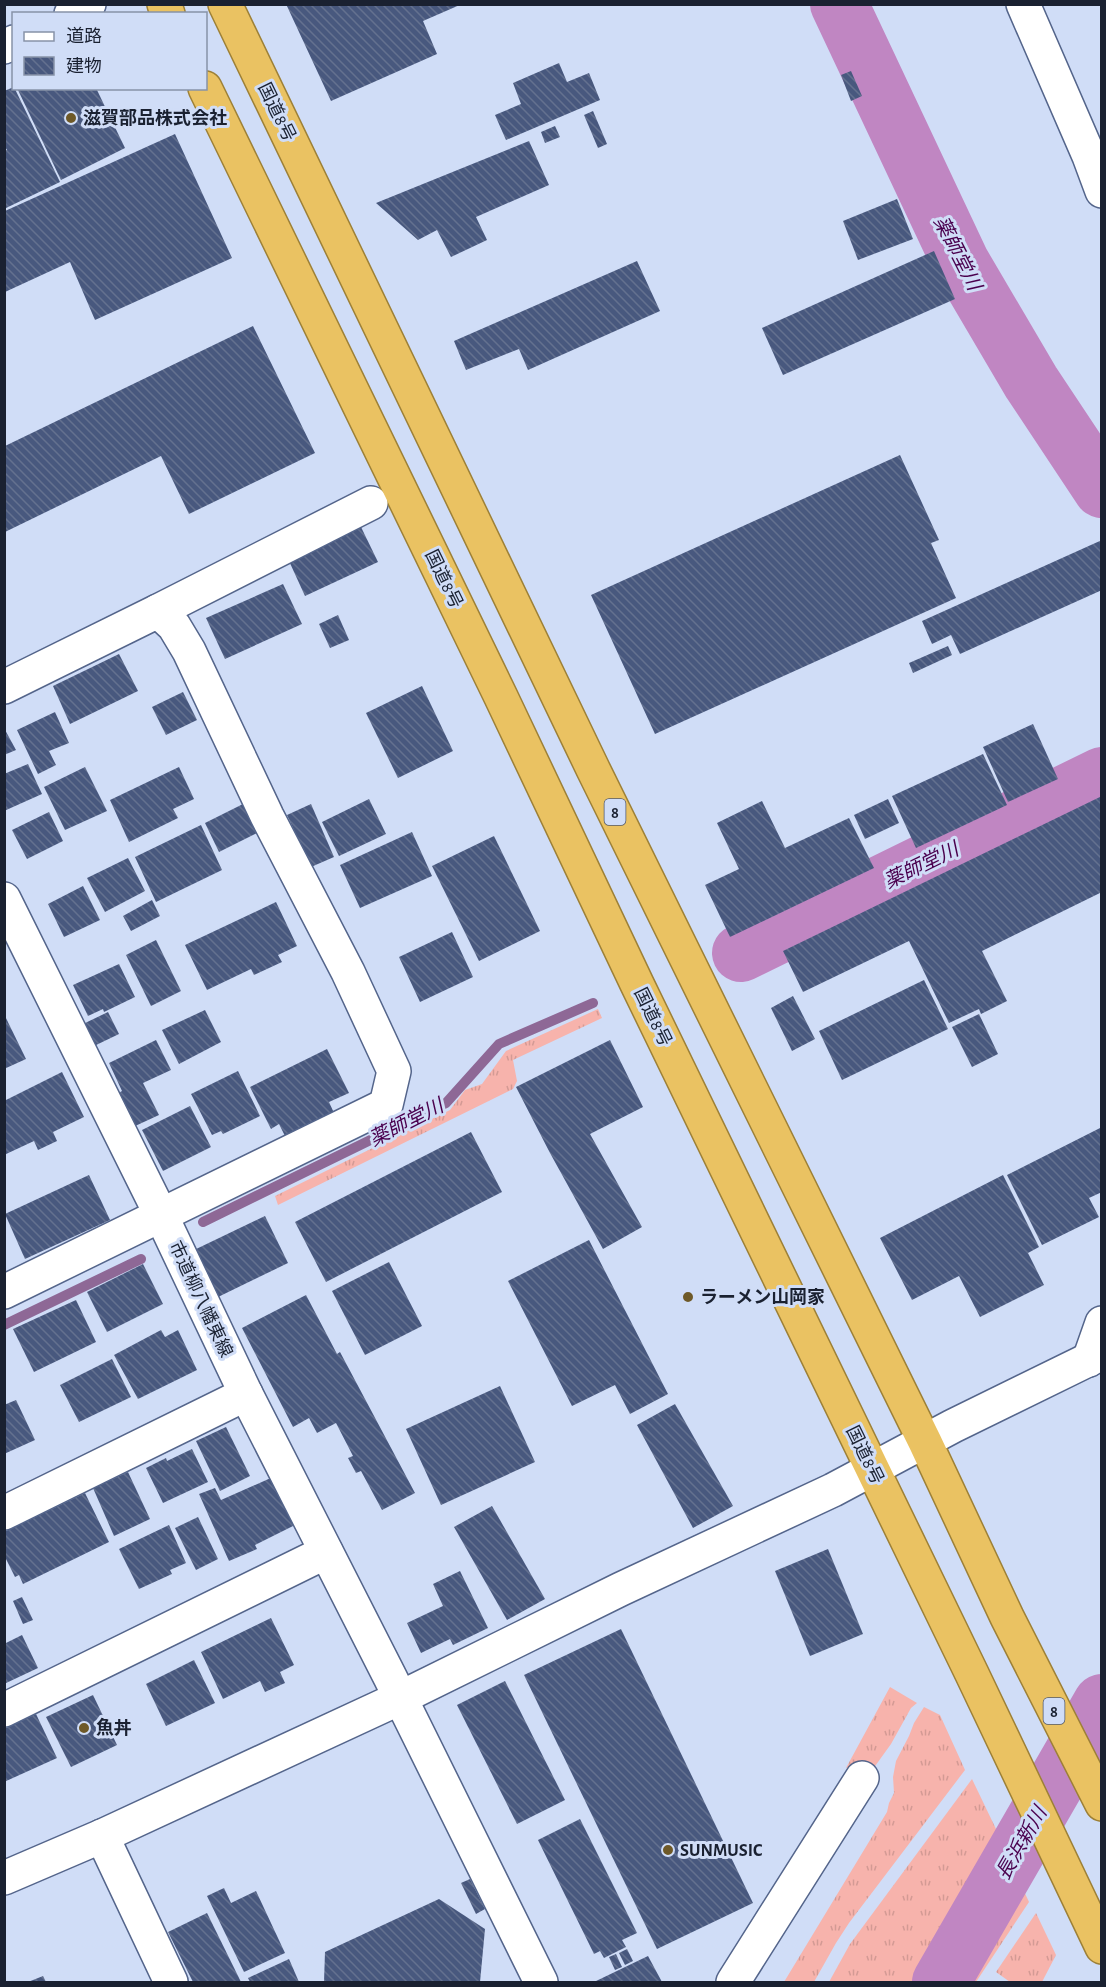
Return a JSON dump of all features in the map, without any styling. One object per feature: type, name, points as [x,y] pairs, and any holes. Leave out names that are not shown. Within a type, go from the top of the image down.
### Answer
[{"type":"highway","name":"国道8号","points":[[225,4],[593,769],[925,1442],[1007,1617],[1101,1804]]},
{"type":"highway","name":"国道8号","points":[[206,90],[972,1674],[1101,1947]]},
{"type":"street","points":[[75,12],[89,4]]},
{"type":"street","points":[[1023,4],[1089,156],[1101,191]]},
{"type":"street","points":[[4,687],[371,503]]},
{"type":"street","points":[[4,1292],[387,1105],[394,1071],[348,972],[267,816],[189,651],[174,626],[158,611]]},
{"type":"street","name":"市道柳八幡東線","points":[[4,899],[161,1215],[246,1394],[541,1983]]},
{"type":"street","points":[[4,1878],[102,1836],[400,1698],[621,1589],[873,1470],[953,1426],[1095,1357],[1101,1323]]},
{"type":"street","points":[[4,1513],[246,1394]]},
{"type":"street","points":[[4,1710],[326,1552]]},
{"type":"street","points":[[733,1983],[862,1778]]},
{"type":"street","points":[[102,1836],[171,1983]]},
{"type":"green space","points":[[598,1009],[602,1018],[513,1060],[517,1081],[513,1089],[278,1205],[275,1196],[450,1110],[465,1090],[482,1084],[506,1051]]},
{"type":"green space","points":[[890,1687],[917,1703],[911,1708],[891,1744],[873,1769],[859,1764],[846,1768]]},
{"type":"green space","points":[[924,1707],[940,1715],[965,1770],[849,1923],[814,1982],[784,1982],[887,1812],[894,1793],[893,1777],[896,1761]]},
{"type":"green space","points":[[972,1779],[1008,1854],[933,1982],[829,1982],[850,1944]]},
{"type":"green space","points":[[1016,1874],[1029,1902],[976,1982],[948,1982]]},
{"type":"green space","points":[[1036,1913],[1056,1955],[1042,1982],[1010,1982],[996,1972]]},
{"type":"building","points":[[286,4],[462,4],[423,21],[437,54],[331,101]]},
{"type":"building","points":[[559,63],[567,82],[589,73],[600,100],[506,140],[495,115],[521,104],[513,83]]},
{"type":"building","points":[[851,71],[862,96],[851,101],[841,75]]},
{"type":"building","points":[[12,88],[12,90],[15,90],[60,182],[4,209],[4,151],[7,150],[4,145],[4,91]]},
{"type":"building","name":"滋賀部品株式会社","points":[[18,90],[97,90],[125,148],[61,180]]},
{"type":"building","points":[[593,111],[607,144],[598,148],[584,115]]},
{"type":"building","points":[[555,126],[560,137],[545,143],[541,132]]},
{"type":"building","points":[[175,134],[232,258],[95,320],[70,262],[5,292],[5,211]]},
{"type":"building","points":[[529,141],[549,185],[476,217],[487,240],[451,257],[437,230],[418,240],[376,203]]},
{"type":"building","points":[[897,199],[913,239],[858,260],[843,221]]},
{"type":"building","points":[[934,251],[955,299],[783,375],[762,328]]},
{"type":"building","points":[[637,261],[660,311],[528,370],[519,349],[466,370],[454,341]]},
{"type":"building","points":[[253,326],[315,453],[189,514],[161,456],[5,532],[5,446]]},
{"type":"building","points":[[900,455],[939,540],[931,543],[956,598],[655,734],[591,595]]},
{"type":"building","points":[[361,527],[378,562],[305,596],[289,561]]},
{"type":"building","points":[[1102,540],[1102,590],[960,654],[951,635],[932,644],[922,621]]},
{"type":"building","points":[[283,584],[302,624],[225,659],[206,618]]},
{"type":"building","points":[[338,615],[349,640],[330,648],[319,624]]},
{"type":"building","points":[[948,646],[952,655],[913,673],[909,663]]},
{"type":"building","points":[[119,654],[138,691],[70,724],[53,686]]},
{"type":"building","points":[[422,686],[453,751],[398,778],[366,713]]},
{"type":"building","points":[[183,692],[197,720],[166,735],[152,707]]},
{"type":"building","points":[[55,712],[69,743],[49,751],[56,765],[38,774],[17,730]]},
{"type":"building","points":[[1033,724],[1058,779],[1008,802],[983,747]]},
{"type":"building","points":[[4,728],[16,750],[4,755]]},
{"type":"building","points":[[983,754],[1007,805],[916,848],[892,796]]},
{"type":"building","points":[[28,764],[42,794],[4,811],[4,774]]},
{"type":"building","points":[[85,767],[107,811],[65,830],[44,787]]},
{"type":"building","points":[[179,767],[194,799],[173,809],[178,818],[129,842],[110,800]]},
{"type":"building","points":[[1102,796],[1102,892],[982,951],[1007,1001],[981,1014],[979,1009],[949,1023],[909,941],[803,992],[783,951]]},
{"type":"building","points":[[369,799],[386,834],[339,856],[322,822]]},
{"type":"building","points":[[888,799],[899,823],[865,839],[854,815]]},
{"type":"building","points":[[762,801],[785,848],[849,818],[874,868],[730,937],[705,885],[739,869],[717,823]]},
{"type":"building","points":[[243,804],[257,833],[219,852],[205,823]]},
{"type":"building","points":[[311,804],[334,857],[311,867],[287,815]]},
{"type":"building","points":[[49,812],[63,841],[27,859],[12,830]]},
{"type":"building","points":[[201,825],[222,870],[156,902],[135,857]]},
{"type":"building","points":[[412,832],[432,876],[360,908],[340,865]]},
{"type":"building","points":[[494,836],[540,931],[479,961],[432,866]]},
{"type":"building","points":[[128,858],[145,891],[105,912],[87,878]]},
{"type":"building","points":[[83,886],[100,920],[64,937],[48,904]]},
{"type":"building","points":[[152,900],[160,916],[131,931],[123,916]]},
{"type":"building","points":[[276,902],[297,946],[278,955],[282,962],[254,975],[251,969],[207,990],[185,945]]},
{"type":"building","points":[[452,932],[473,977],[420,1002],[399,957]]},
{"type":"building","points":[[156,940],[181,991],[151,1006],[126,955]]},
{"type":"building","points":[[119,964],[135,997],[104,1012],[103,1009],[88,1016],[73,985]]},
{"type":"building","points":[[924,980],[948,1029],[842,1080],[819,1031]]},
{"type":"building","points":[[793,996],[815,1039],[792,1051],[771,1008]]},
{"type":"building","points":[[205,1010],[221,1042],[179,1064],[162,1030]]},
{"type":"building","points":[[108,1012],[119,1034],[92,1047],[81,1025]]},
{"type":"building","points":[[4,1014],[26,1059],[4,1069]]},
{"type":"building","points":[[979,1014],[998,1054],[972,1067],[952,1027]]},
{"type":"building","points":[[156,1040],[171,1070],[143,1083],[159,1115],[133,1127],[117,1094],[122,1091],[109,1063]]},
{"type":"building","points":[[610,1040],[643,1107],[590,1134],[642,1227],[603,1249],[516,1087]]},
{"type":"building","points":[[327,1049],[349,1093],[329,1102],[334,1113],[285,1136],[279,1124],[271,1129],[250,1087]]},
{"type":"building","points":[[238,1071],[260,1116],[223,1134],[221,1131],[212,1135],[191,1094]]},
{"type":"building","points":[[62,1072],[84,1117],[53,1132],[57,1141],[38,1150],[34,1141],[4,1155],[4,1101]]},
{"type":"building","points":[[190,1106],[211,1147],[163,1171],[142,1130]]},
{"type":"building","points":[[1102,1127],[1102,1192],[1089,1198],[1099,1217],[1042,1245],[1007,1175]]},
{"type":"building","points":[[471,1132],[502,1192],[326,1282],[295,1222]]},
{"type":"building","points":[[89,1175],[110,1220],[25,1259],[5,1214]]},
{"type":"building","points":[[1003,1175],[1039,1247],[1028,1253],[1044,1285],[980,1317],[959,1276],[912,1300],[880,1238]]},
{"type":"building","points":[[265,1216],[288,1263],[216,1298],[192,1251]]},
{"type":"building","points":[[589,1240],[668,1394],[630,1414],[615,1385],[572,1406],[508,1281]]},
{"type":"building","points":[[389,1262],[422,1326],[365,1355],[332,1291]]},
{"type":"building","points":[[143,1264],[163,1304],[107,1332],[87,1292]]},
{"type":"building","points":[[306,1295],[337,1354],[340,1352],[415,1493],[382,1510],[361,1471],[356,1473],[348,1458],[353,1456],[336,1423],[317,1433],[309,1418],[293,1427],[242,1328]]},
{"type":"building","points":[[76,1300],[96,1342],[34,1372],[13,1329]]},
{"type":"building","points":[[161,1330],[165,1337],[178,1330],[197,1370],[138,1399],[114,1355]]},
{"type":"building","points":[[112,1359],[131,1397],[79,1422],[60,1385]]},
{"type":"building","points":[[500,1386],[535,1462],[441,1505],[406,1429]]},
{"type":"building","points":[[16,1400],[35,1440],[4,1454],[4,1405]]},
{"type":"building","points":[[675,1404],[733,1506],[693,1528],[637,1425]]},
{"type":"building","points":[[226,1427],[250,1476],[220,1491],[196,1441]]},
{"type":"building","points":[[192,1449],[208,1482],[163,1503],[146,1468]]},
{"type":"building","points":[[128,1472],[150,1519],[114,1536],[93,1488]]},
{"type":"building","points":[[273,1477],[295,1525],[255,1545],[257,1549],[229,1561],[199,1494],[215,1488],[221,1500]]},
{"type":"building","points":[[85,1493],[109,1542],[23,1584],[19,1575],[15,1577],[4,1555],[4,1532]]},
{"type":"building","points":[[492,1506],[545,1599],[507,1620],[454,1527]]},
{"type":"building","points":[[198,1517],[218,1559],[196,1570],[175,1528]]},
{"type":"building","points":[[169,1525],[186,1563],[170,1570],[172,1574],[139,1589],[119,1549]]},
{"type":"building","points":[[828,1549],[863,1634],[810,1656],[775,1571]]},
{"type":"building","points":[[460,1571],[488,1628],[453,1645],[450,1639],[421,1653],[407,1623],[443,1606],[433,1584]]},
{"type":"building","points":[[22,1597],[33,1620],[23,1624],[13,1601]]},
{"type":"building","points":[[271,1618],[294,1665],[280,1672],[285,1683],[265,1692],[260,1681],[223,1699],[201,1652]]},
{"type":"building","points":[[621,1629],[753,1903],[657,1949],[524,1675]]},
{"type":"building","points":[[22,1635],[38,1668],[4,1684],[4,1644]]},
{"type":"building","points":[[194,1660],[215,1703],[166,1726],[146,1684]]},
{"type":"building","points":[[505,1681],[565,1800],[517,1824],[457,1705]]},
{"type":"building","points":[[93,1695],[117,1745],[71,1767],[46,1717]]},
{"type":"building","points":[[36,1714],[57,1758],[4,1782],[4,1729]]},
{"type":"building","points":[[580,1819],[637,1933],[622,1940],[626,1947],[604,1958],[600,1951],[594,1954],[538,1840]]},
{"type":"building","points":[[470,1879],[485,1909],[476,1914],[461,1883]]},
{"type":"building","points":[[224,1888],[231,1903],[256,1891],[285,1953],[244,1972],[207,1896]]},
{"type":"building","points":[[439,1899],[485,1929],[480,1982],[324,1982],[325,1952]]},
{"type":"building","points":[[207,1913],[241,1982],[193,1982],[168,1932]]},
{"type":"building","points":[[627,1949],[633,1961],[625,1965],[619,1953]]},
{"type":"building","points":[[616,1954],[622,1967],[615,1970],[609,1957]]},
{"type":"building","points":[[648,1956],[662,1982],[594,1982]]},
{"type":"building","points":[[289,1959],[299,1982],[250,1982],[248,1978]]},
{"type":"building","points":[[43,1976],[46,1982],[28,1982]]},
{"type":"waterway","name":"薬師堂川","points":[[839,4],[961,263],[1031,382],[1102,489]]},
{"type":"waterway","name":"薬師堂川","points":[[741,953],[1102,776]]},
{"type":"waterway","name":"薬師堂川","points":[[203,1222],[446,1103],[499,1044],[593,1003]]},
{"type":"waterway","name":"薬師堂川","points":[[4,1325],[141,1259]]},
{"type":"waterway","name":"長浜新川","points":[[941,1982],[1102,1703]]},
{"type":"place","name":"滋賀部品株式会社","points":[[71,118]]},
{"type":"place","name":"ラーメン山岡家","points":[[688,1297]]},
{"type":"place","name":"魚丼","points":[[84,1728]]},
{"type":"place","name":"SUNMUSIC","points":[[668,1850]]}]
